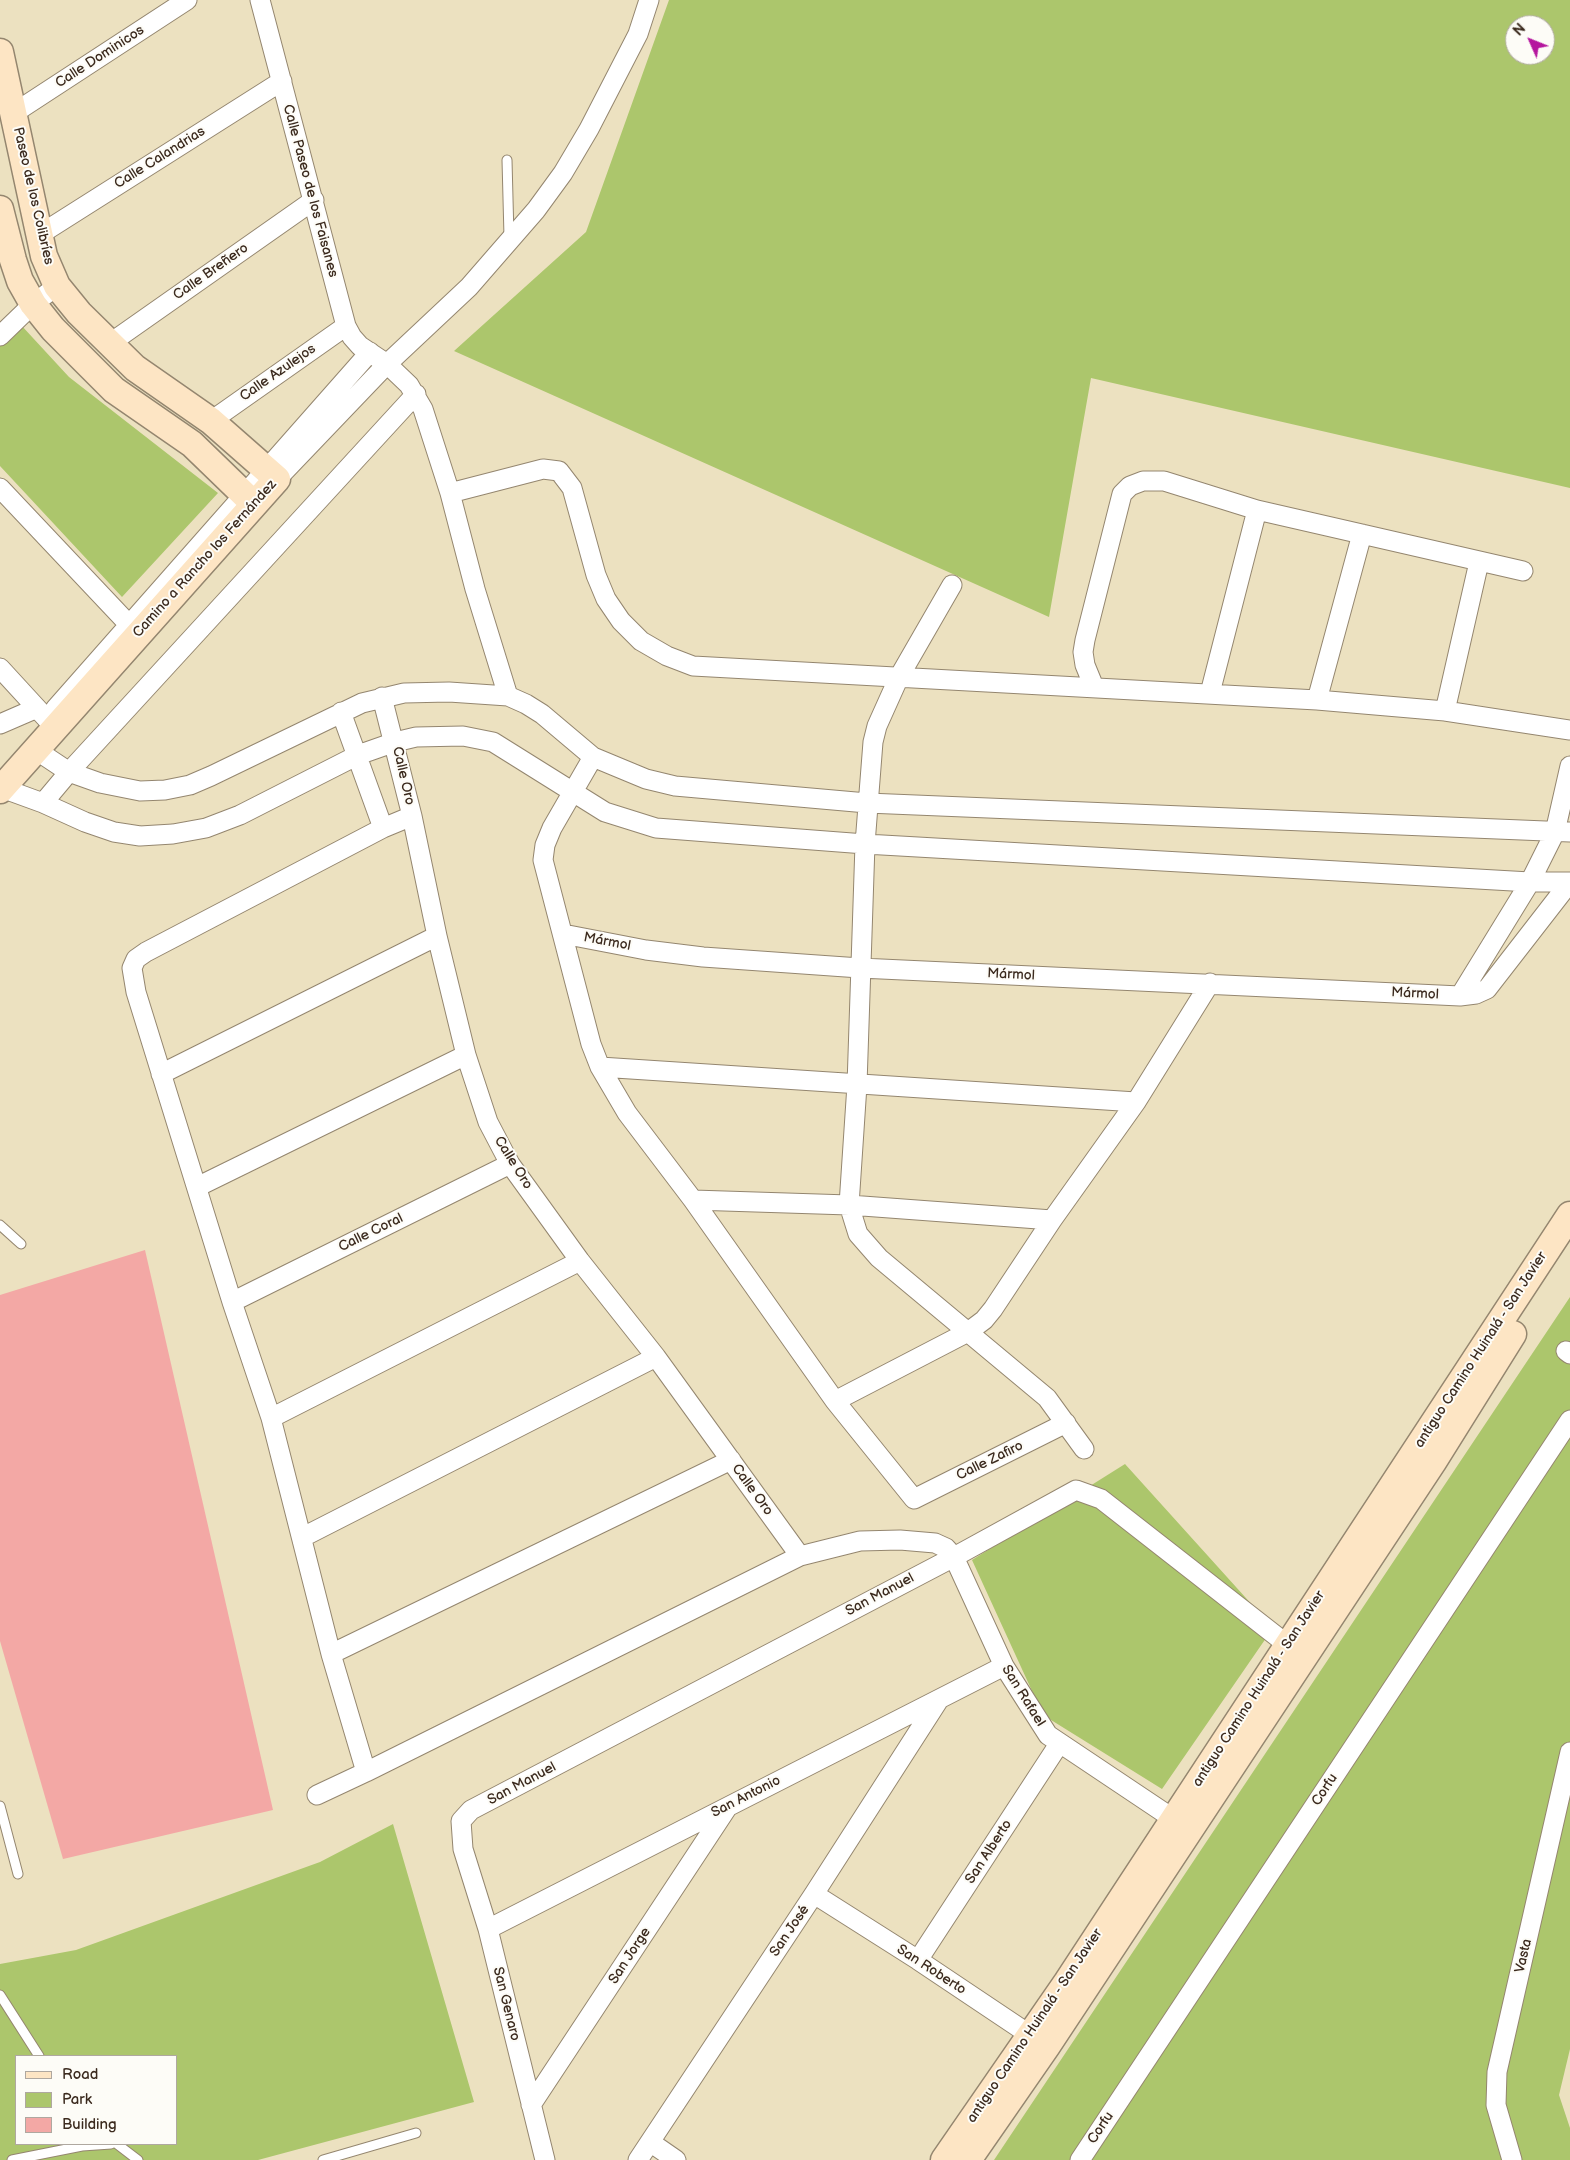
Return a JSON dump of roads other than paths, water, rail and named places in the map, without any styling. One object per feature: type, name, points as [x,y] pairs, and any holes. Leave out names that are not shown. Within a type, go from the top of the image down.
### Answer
[{"type":"main road","name":"Paseo de los Colibríes","points":[[0,52],[44,256],[57,286],[79,313],[109,344],[153,382],[211,421],[272,475]]},
{"type":"main road","points":[[0,209],[12,260],[20,281],[33,304],[71,347],[114,390],[192,444],[249,499]]},
{"type":"main road","name":"Camino a Rancho los Fernández","points":[[1,784],[36,750],[46,719],[133,629],[272,475]]},
{"type":"main road","name":"antiguo Camino Huinalá - San Javier","points":[[1296,1651],[1570,1215]]},
{"type":"main road","points":[[968,2160],[1039,2041],[1181,1824],[1296,1651],[1433,1462],[1570,1245]]},
{"type":"main road","name":"antiguo Camino Huinalá - San Javier","points":[[944,2160],[1039,2041]]},
{"type":"street","name":"Calle Dominicos","points":[[14,113],[187,0]]},
{"type":"street","name":"Calle Paseo de los Faisanes","points":[[260,0],[346,326],[352,337],[387,364],[410,385],[416,394],[430,428],[450,493],[475,589],[508,696]]},
{"type":"street","name":"Camino a Rancho los Fernández","points":[[272,475],[387,364],[419,336],[469,287],[509,243],[563,172],[589,129],[638,34],[649,0]]},
{"type":"street","name":"Calle Calandrias","points":[[39,235],[282,81]]},
{"type":"street","name":"Calle Breñero","points":[[109,344],[314,200]]},
{"type":"street","points":[[0,336],[33,304],[57,286]]},
{"type":"street","name":"Calle Azulejos","points":[[211,421],[346,326]]},
{"type":"street","points":[[272,475],[370,352]]},
{"type":"street","points":[[43,803],[69,772],[416,394]]},
{"type":"street","points":[[450,493],[543,469],[559,471],[572,488],[596,575],[606,598],[621,621],[641,641],[667,656],[693,666],[1210,692],[1446,711],[1570,730]]},
{"type":"street","points":[[1094,687],[1082,652],[1122,494],[1130,486],[1143,481],[1164,481],[1257,510],[1523,571]]},
{"type":"street","points":[[0,488],[133,629]]},
{"type":"street","points":[[1210,692],[1257,510]]},
{"type":"street","points":[[1317,700],[1362,534]]},
{"type":"street","points":[[1446,711],[1479,562]]},
{"type":"street","points":[[952,585],[899,677],[875,734],[867,802],[857,1085],[849,1205],[858,1234],[866,1245],[879,1258],[1047,1398],[1084,1449]]},
{"type":"street","points":[[0,668],[46,719]]},
{"type":"street","points":[[36,750],[69,772],[100,783],[140,792],[165,790],[190,785],[341,712],[382,697],[404,693],[449,692],[508,696],[542,714],[593,757],[646,779],[675,786],[867,802],[1562,832]]},
{"type":"street","name":"Calle Oro","points":[[382,697],[395,742],[437,936],[466,1055],[488,1122],[510,1164],[580,1261],[656,1357],[800,1556]]},
{"type":"street","points":[[341,712],[358,755],[382,828]]},
{"type":"street","points":[[0,724],[46,719]]},
{"type":"street","points":[[46,719],[1,784],[85,822],[114,832],[140,836],[173,834],[206,828],[240,815],[358,755],[395,742],[416,737],[463,736],[493,742],[605,812],[656,828],[865,844],[1530,882],[1570,882]]},
{"type":"street","points":[[593,757],[552,828],[545,844],[543,860],[546,878],[564,934],[591,1044],[600,1067],[627,1113],[693,1200],[834,1401],[968,1332],[984,1320],[1136,1102],[1210,984]]},
{"type":"street","points":[[1460,996],[1562,832],[1570,766]]},
{"type":"street","points":[[366,1772],[331,1654],[271,1418],[232,1302],[133,978],[132,968],[136,959],[382,828],[412,816]]},
{"type":"street","name":"Mármol","points":[[564,934],[646,950],[703,957],[860,968],[1460,996],[1476,994],[1487,989],[1570,882]]},
{"type":"street","points":[[162,1074],[437,936]]},
{"type":"street","points":[[197,1187],[466,1055]]},
{"type":"street","points":[[600,1067],[1136,1102]]},
{"type":"street","name":"Calle Coral","points":[[232,1302],[510,1164]]},
{"type":"street","points":[[693,1200],[849,1205],[1052,1220]]},
{"type":"street","points":[[271,1418],[580,1261]]},
{"type":"street","points":[[302,1537],[656,1357]]},
{"type":"street","name":"Calle Zafiro","points":[[834,1401],[914,1498],[1066,1424]]},
{"type":"street","name":"Corfu","points":[[1080,2160],[1570,1420]]},
{"type":"street","points":[[331,1654],[731,1460]]},
{"type":"street","name":"San Manuel","points":[[463,1849],[461,1821],[471,1810],[954,1557],[1076,1490],[1101,1499],[1296,1651]]},
{"type":"street","points":[[317,1795],[800,1556],[860,1542],[900,1540],[935,1543],[946,1548],[954,1557]]},
{"type":"street","name":"San Rafael","points":[[954,1557],[1004,1666],[1042,1728],[1059,1744],[1181,1824]]},
{"type":"street","name":"San Antonio","points":[[488,1929],[1004,1666]]},
{"type":"street","name":"San José","points":[[638,2160],[940,1699]]},
{"type":"street","name":"San Alberto","points":[[918,1960],[1059,1744]]},
{"type":"street","name":"Vasta","points":[[1512,2160],[1496,2104],[1497,2072],[1570,1752]]},
{"type":"street","name":"San Jorge","points":[[531,2105],[728,1806]]},
{"type":"street","name":"San Genaro","points":[[463,1849],[488,1929],[545,2160]]},
{"type":"street","name":"San Roberto","points":[[814,1894],[918,1960],[1039,2041]]},
{"type":"street","points":[[650,2142],[676,2160]]},
{"type":"lane","points":[[507,160],[509,243]]},
{"type":"lane","points":[[0,1225],[21,1244]]},
{"type":"lane","points":[[0,1806],[18,1874]]},
{"type":"lane","points":[[0,1995],[38,2055]]},
{"type":"lane","points":[[324,2160],[416,2133]]},
{"type":"lane","points":[[12,2160],[82,2146],[96,2145]]},
{"type":"lane","points":[[117,2145],[138,2160]]}]
